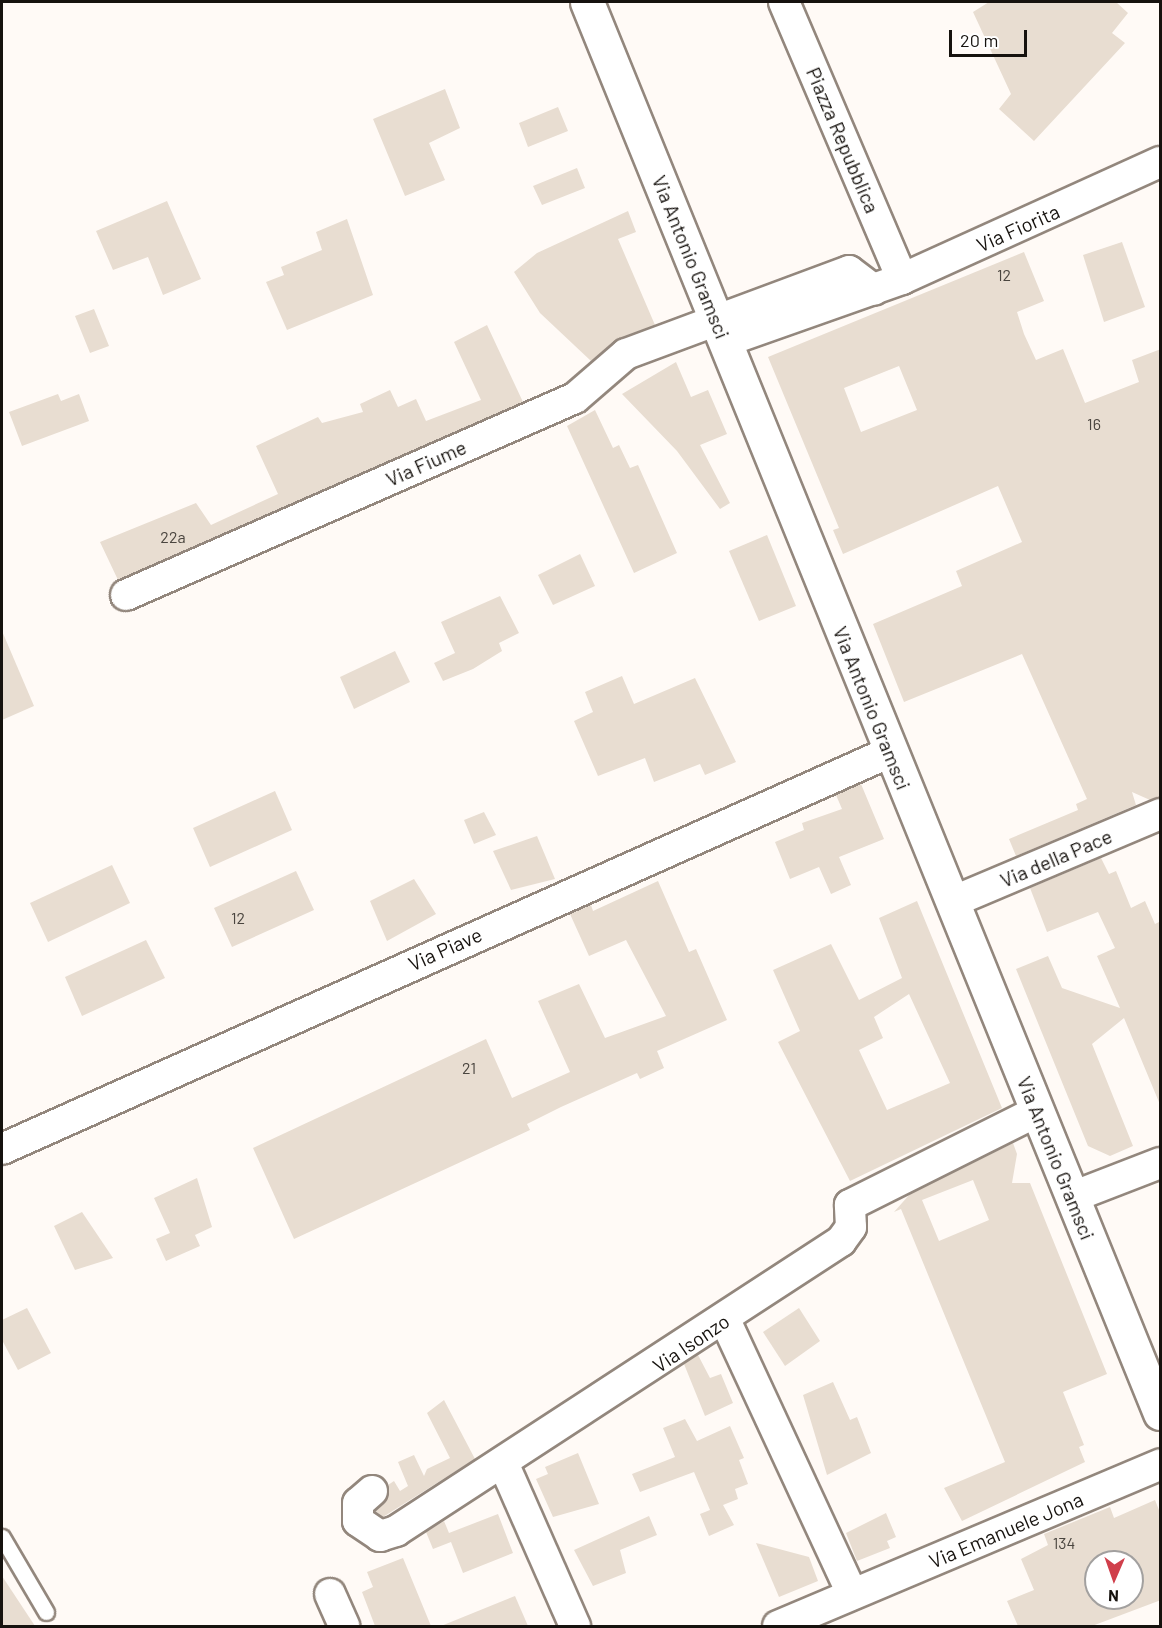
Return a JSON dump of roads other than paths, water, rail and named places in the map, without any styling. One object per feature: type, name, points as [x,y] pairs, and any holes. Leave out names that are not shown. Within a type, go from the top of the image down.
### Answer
[{"type":"main road","name":"Via Antonio Gramsci","points":[[587,2],[890,752],[1161,1413]]},
{"type":"street","name":"Piazza Repubblica","points":[[784,2],[902,279]]},
{"type":"street","name":"Via Fiorita","points":[[721,329],[874,290],[1161,162]]},
{"type":"street","name":"Via Fiume","points":[[126,595],[575,398],[626,354],[721,329]]},
{"type":"street","name":"Via Piave","points":[[2,1149],[890,752]]},
{"type":"street","name":"Via della Pace","points":[[952,902],[1161,814]]},
{"type":"street","name":"Via Isonzo","points":[[372,1491],[358,1503],[358,1521],[380,1536],[504,1465],[841,1241],[851,1227],[850,1205],[1038,1111]]},
{"type":"street","points":[[1072,1197],[1161,1163]]},
{"type":"street","points":[[724,1320],[852,1594]]},
{"type":"street","points":[[504,1465],[574,1626]]},
{"type":"street","name":"Via Emanuele Jona","points":[[778,1626],[829,1616],[852,1594],[1161,1465]]},
{"type":"street","points":[[330,1594],[344,1626]]},
{"type":"lane","points":[[2,1537],[46,1612]]}]
